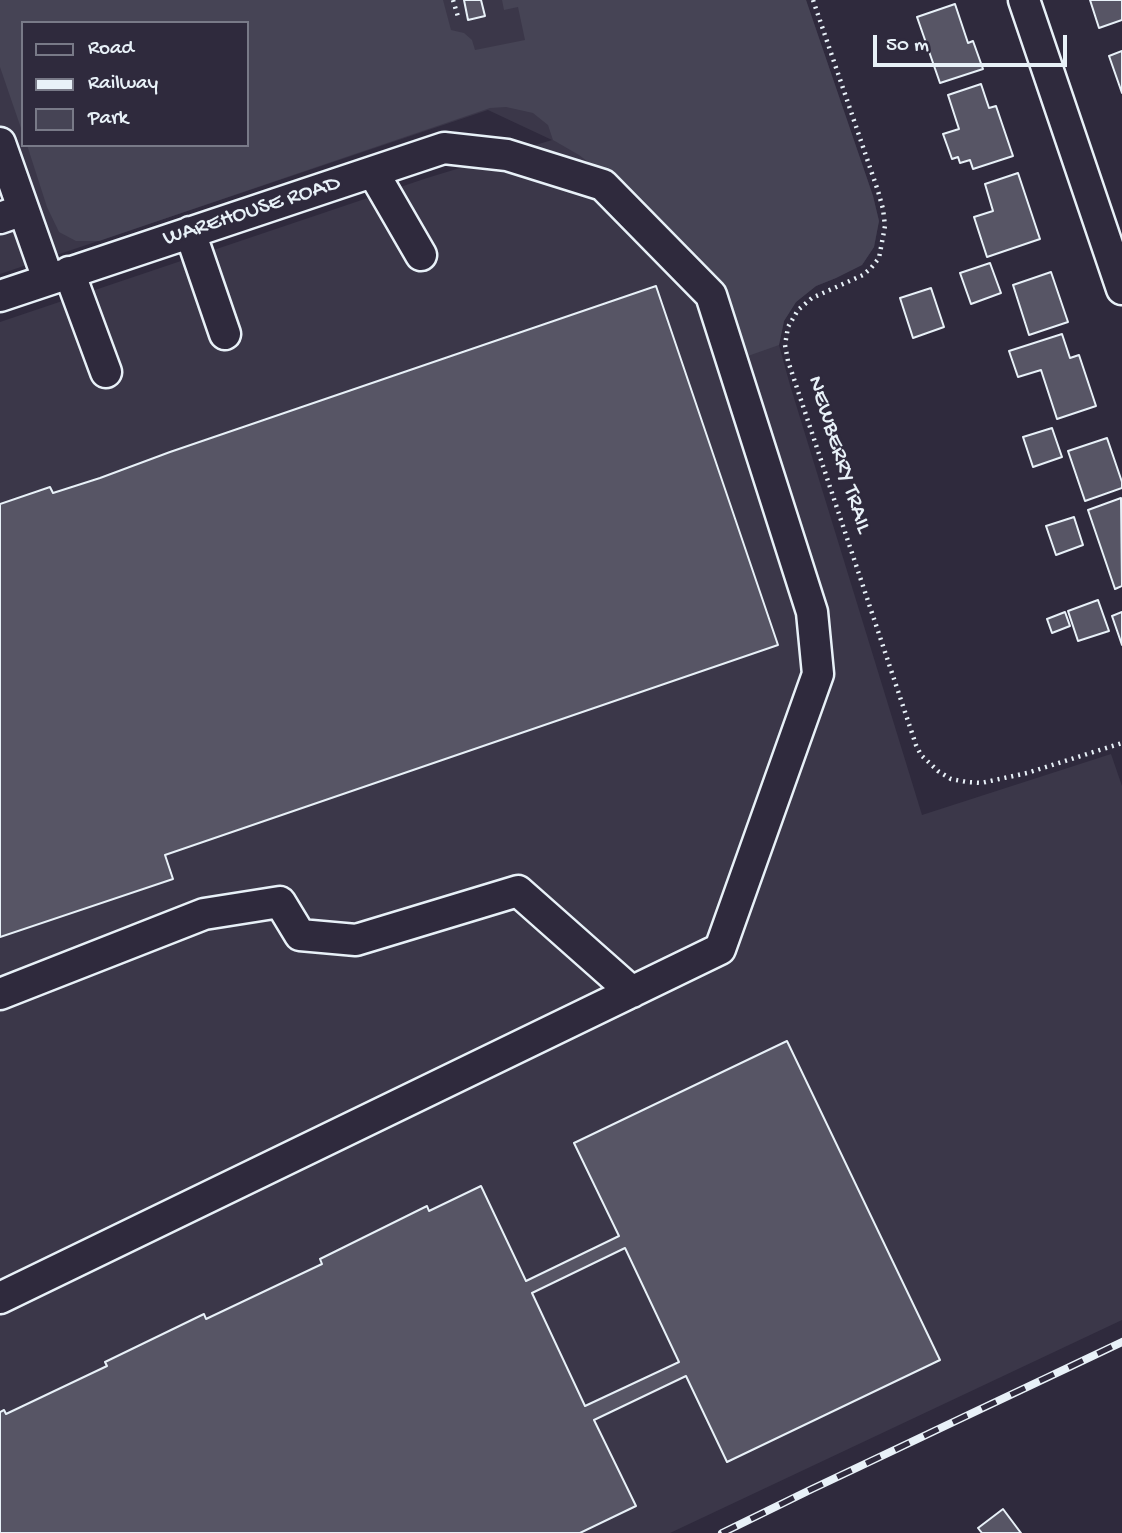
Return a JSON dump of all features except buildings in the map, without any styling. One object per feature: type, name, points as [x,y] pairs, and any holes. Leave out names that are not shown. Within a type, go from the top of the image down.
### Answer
[{"type":"street","points":[[1024,0],[1122,289]]},
{"type":"street","points":[[0,144],[12,214],[58,276],[106,372]]},
{"type":"street","name":"WAREHOUSE ROAD","points":[[0,296],[444,148],[507,155],[603,185],[711,295],[813,612],[818,674],[720,949],[0,1298]]},
{"type":"street","points":[[373,172],[421,255]]},
{"type":"street","points":[[190,232],[225,334]]},
{"type":"street","points":[[0,993],[204,914],[280,902],[300,935],[356,940],[518,891],[632,992]]},
{"type":"path","points":[[453,0],[459,20]]},
{"type":"path","name":"NEWBERRY TRAIL","points":[[813,0],[878,191],[885,226],[879,258],[871,268],[863,275],[813,298],[798,310],[788,327],[785,345],[788,361],[916,745],[921,755],[938,772],[951,779],[981,783],[1027,773],[1122,743]]},
{"type":"shaded area","points":[[0,0],[806,0],[873,196],[879,221],[874,247],[862,265],[816,286],[796,302],[784,321],[779,345],[922,815],[1111,754],[1122,786],[1122,1320],[670,1533],[0,1533],[0,322],[427,178],[552,140],[488,110],[0,274]]},
{"type":"green space","points":[[0,0],[443,0],[451,30],[464,33],[472,40],[475,50],[525,40],[518,7],[504,10],[502,0],[806,0],[873,196],[879,221],[874,247],[862,265],[816,286],[796,302],[784,321],[779,345],[745,357],[629,193],[579,155],[553,140],[548,125],[533,113],[506,107],[490,108],[99,241],[76,241],[59,232],[47,207],[28,147],[248,147],[248,21],[21,21],[21,128],[0,67]]},
{"type":"railway","points":[[722,1533],[1122,1342]]}]
